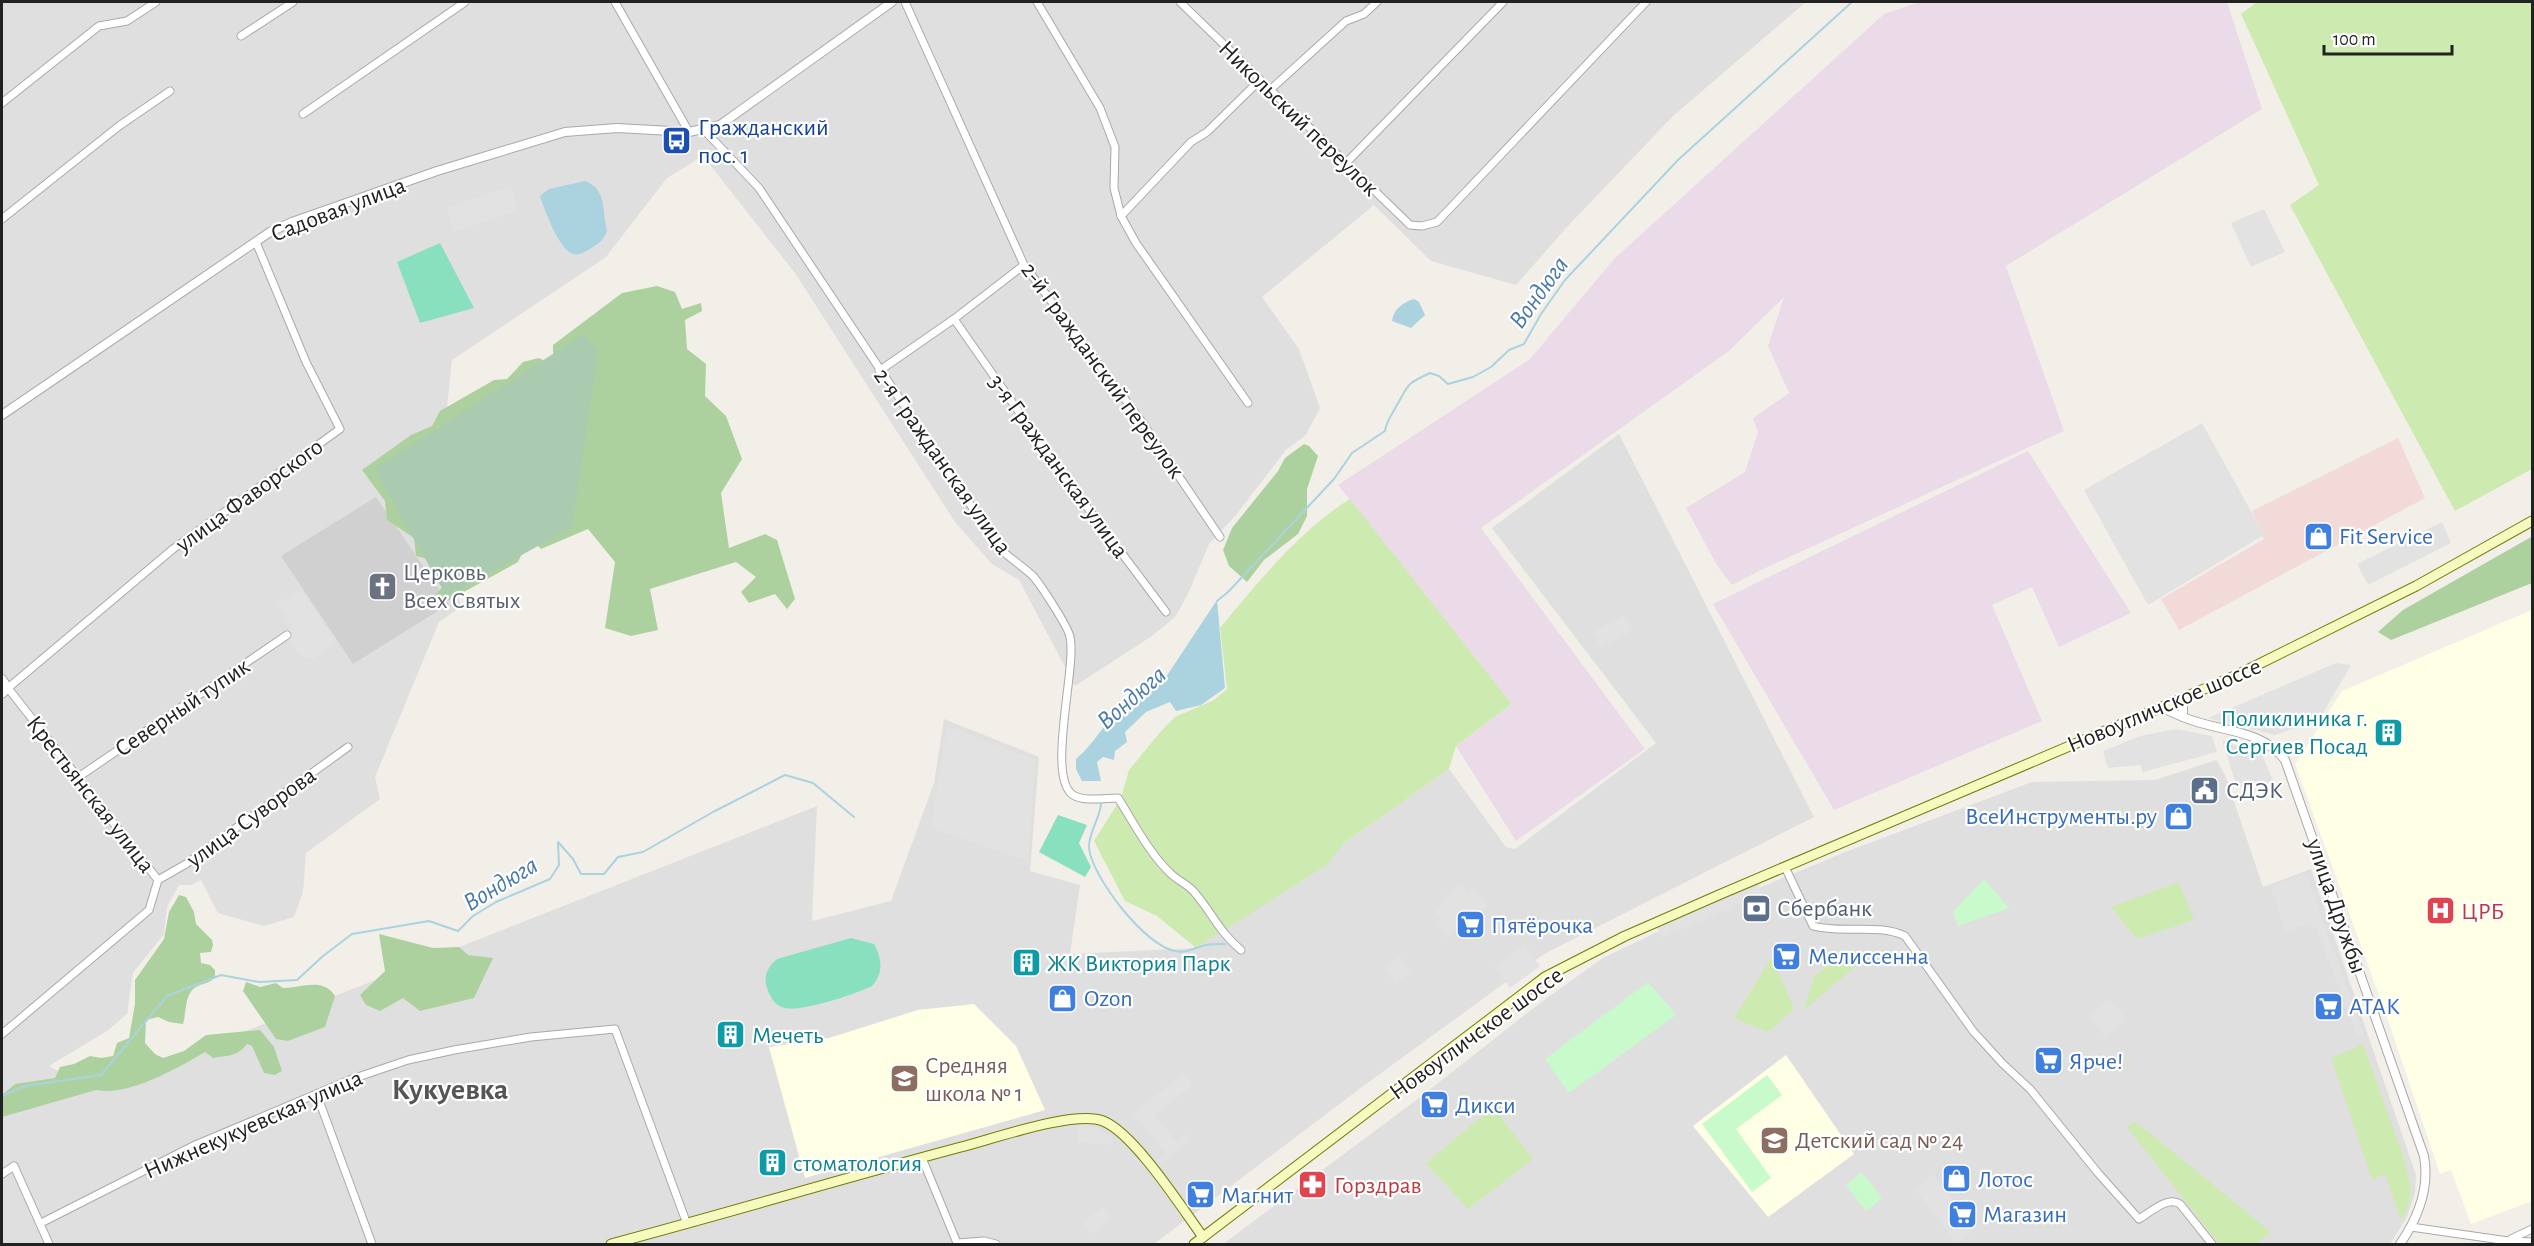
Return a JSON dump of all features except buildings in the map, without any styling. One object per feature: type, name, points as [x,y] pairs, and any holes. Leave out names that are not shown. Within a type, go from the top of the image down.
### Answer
[{"type":"main road","name":"Новоугличское шоссе","points":[[1194,1245],[1545,976],[1625,936],[1956,793],[2183,699],[2301,645],[2416,586],[2532,521]]},
{"type":"main road","points":[[611,1245],[1061,1121],[1092,1119],[1103,1121],[1135,1145],[1203,1237]]},
{"type":"street","points":[[2,103],[99,26],[127,21],[156,2]]},
{"type":"street","points":[[241,36],[293,2]]},
{"type":"street","points":[[303,114],[465,2]]},
{"type":"street","points":[[617,2],[689,132]]},
{"type":"street","name":"Садовая улица","points":[[2,415],[270,232],[292,222],[437,171],[565,132],[617,128],[689,132],[720,125],[892,2]]},
{"type":"street","name":"2-й Гражданский переулок","points":[[905,2],[1024,265],[1142,422],[1221,537]]},
{"type":"street","points":[[1037,2],[1100,108],[1115,147],[1114,188],[1121,216],[1136,243],[1248,404]]},
{"type":"street","points":[[1270,90],[1346,21],[1364,14],[1377,2]]},
{"type":"street","points":[[1345,164],[1503,2]]},
{"type":"street","name":"Никольский переулок","points":[[1186,3],[1345,164],[1410,225],[1422,226],[1437,222],[1646,2]]},
{"type":"street","points":[[1121,216],[1191,142],[1207,132],[1260,80]]},
{"type":"street","points":[[2,219],[119,126],[170,91]]},
{"type":"street","name":"2-я Гражданская улица","points":[[704,130],[759,188],[879,371],[1000,549],[1034,577],[1070,634],[1072,651],[1062,724],[1064,783],[1069,792],[1075,796],[1092,799],[1118,798],[1146,843],[1170,874],[1190,886],[1211,912],[1225,937],[1242,950]]},
{"type":"street","name":"улица Фаворского","points":[[4,691],[173,549],[340,429],[306,362],[256,242]]},
{"type":"street","points":[[879,371],[954,319],[1024,265]]},
{"type":"street","name":"3-я Гражданская улица","points":[[954,319],[1063,475],[1166,612]]},
{"type":"street","name":"Северный тупик","points":[[78,778],[287,635]]},
{"type":"street","name":"Крестьянская улица","points":[[2,679],[4,691],[78,778],[158,880]]},
{"type":"street","points":[[2183,699],[2183,717]]},
{"type":"street","name":"улица Дружбы","points":[[2162,708],[2183,717],[2264,741],[2276,748],[2284,760],[2424,1156],[2426,1186],[2411,1227],[2400,1245]]},
{"type":"street","name":"улица Суворова","points":[[2,1034],[149,910],[158,880],[186,864],[348,747]]},
{"type":"street","points":[[1785,867],[1813,926],[1839,930],[1895,931],[1905,936],[1973,1031],[2030,1089],[2098,1173],[2139,1219],[2165,1203],[2175,1201],[2180,1204],[2212,1245]]},
{"type":"street","name":"Нижнекукуевская улица","points":[[41,1223],[193,1146],[318,1095],[352,1078],[408,1060],[531,1037],[615,1029],[687,1224]]},
{"type":"street","points":[[318,1095],[372,1245]]},
{"type":"street","points":[[922,1158],[957,1244],[984,1241],[996,1245]]},
{"type":"street","points":[[2,1174],[14,1166],[49,1245]]},
{"type":"street","points":[[2411,1227],[2532,1242]]},
{"type":"street","points":[[2508,1240],[2532,1229]]},
{"type":"shaded area","points":[[2,2],[1806,2],[1673,116],[1567,227],[1516,285],[1431,261],[1374,205],[1262,297],[1299,349],[1320,408],[1306,435],[1286,450],[1236,515],[1209,544],[1187,596],[1175,617],[1152,636],[1075,686],[1019,580],[992,564],[955,522],[795,273],[703,156],[667,178],[606,257],[452,360],[446,417],[440,560],[462,606],[439,622],[375,777],[380,799],[306,853],[303,892],[294,917],[264,926],[218,913],[201,880],[191,885],[179,885],[167,907],[164,934],[133,973],[127,1014],[107,1031],[49,1066],[96,1090],[817,806],[812,921],[891,901],[934,783],[944,719],[1039,757],[1030,871],[1080,885],[1070,954],[1196,948],[1449,769],[1506,847],[1515,849],[1656,743],[1492,528],[1619,434],[1814,817],[1544,954],[1358,1090],[1154,1244],[2,1244]]},
{"type":"shaded area","points":[[1920,2],[2227,2],[2262,109],[2006,266],[2064,431],[1732,585],[1718,567],[1686,508],[1745,472],[1758,432],[1753,418],[1789,393],[1768,346],[1784,297],[1729,351],[1481,528],[1645,749],[1516,841],[1456,746],[1512,704],[1338,485],[1530,359],[1614,259],[1884,14]]},
{"type":"shaded area","points":[[510,187],[518,210],[454,232],[447,207]]},
{"type":"shaded area","points":[[2264,209],[2285,252],[2251,267],[2231,223]]},
{"type":"shaded area","points":[[584,334],[598,351],[572,527],[447,597],[374,469]]},
{"type":"shaded area","points":[[2202,423],[2264,535],[2148,605],[2084,490]]},
{"type":"shaded area","points":[[2398,438],[2425,498],[2179,630],[2161,599],[2264,539],[2252,511]]},
{"type":"shaded area","points":[[2028,451],[2131,613],[2059,647],[2032,587],[1992,605],[2042,721],[1834,810],[1713,604]]},
{"type":"shaded area","points":[[376,497],[449,604],[353,664],[281,556]]},
{"type":"shaded area","points":[[2442,522],[2451,543],[2368,585],[2357,564]]},
{"type":"shaded area","points":[[302,590],[336,643],[313,659],[300,656],[285,632],[292,627],[277,604]]},
{"type":"shaded area","name":"ЦРБ","points":[[2532,610],[2532,1201],[2471,1224],[2451,1170],[2440,1174],[2389,1023],[2295,764],[2342,691]]},
{"type":"shaded area","points":[[1624,615],[1633,631],[1601,648],[1592,632]]},
{"type":"shaded area","points":[[2336,663],[2351,665],[2319,720],[2275,735],[2208,718]]},
{"type":"shaded area","points":[[947,726],[1035,760],[1028,861],[931,828]]},
{"type":"shaded area","points":[[2176,729],[2212,736],[2217,752],[2143,772],[2140,765],[2108,768],[2103,751],[2140,736]]},
{"type":"shaded area","points":[[2222,740],[2262,755],[2273,780],[2265,785],[2237,787]]},
{"type":"shaded area","points":[[2216,760],[2225,775],[2263,887],[2311,869],[2416,1175],[2415,1194],[2406,1219],[2390,1244],[1223,1244],[1419,1098],[1540,1003],[1603,958],[1682,920],[1848,851],[2032,782],[2155,780]]},
{"type":"shaded area","points":[[2306,874],[2364,1035],[2358,1037],[2316,928],[2308,924],[2285,931],[2271,887]]},
{"type":"shaded area","points":[[1757,879],[1762,895],[1662,937],[1655,922]]},
{"type":"shaded area","points":[[1461,884],[1467,892],[1474,887],[1488,906],[1447,938],[1437,925],[1442,921],[1434,911],[1442,905],[1439,901]]},
{"type":"shaded area","points":[[1525,945],[1540,966],[1510,988],[1494,967]]},
{"type":"shaded area","points":[[1399,956],[1411,972],[1396,984],[1384,968]]},
{"type":"shaded area","points":[[2110,999],[2127,1020],[2105,1037],[2088,1016]]},
{"type":"shaded area","name":"Средняя школа № 1","points":[[974,1004],[1016,1046],[1045,1110],[805,1178],[769,1047],[829,1038],[918,1010]]},
{"type":"shaded area","name":"Детский сад № 24","points":[[1786,1055],[1854,1154],[1768,1217],[1693,1126]]},
{"type":"shaded area","points":[[1184,1073],[1193,1085],[1155,1115],[1176,1141],[1186,1133],[1191,1140],[1161,1164],[1158,1160],[1166,1154],[1133,1113]]},
{"type":"shaded area","points":[[1079,1126],[1097,1128],[1115,1139],[1110,1145],[1078,1142]]},
{"type":"shaded area","points":[[1933,1174],[1975,1229],[1957,1244],[1915,1189]]},
{"type":"shaded area","points":[[1103,1207],[1112,1219],[1091,1234],[1082,1222]]},
{"type":"green space","points":[[2257,2],[2532,2],[2532,469],[2455,511],[2290,205],[2319,185],[2241,14]]},
{"type":"green space","points":[[440,243],[474,308],[420,323],[397,262]]},
{"type":"green space","points":[[657,286],[675,292],[682,309],[701,303],[702,311],[685,320],[687,349],[706,364],[705,396],[726,416],[742,459],[721,493],[729,548],[765,534],[777,540],[795,599],[787,609],[775,594],[749,603],[741,592],[756,577],[736,562],[650,589],[658,630],[631,636],[605,628],[615,562],[588,529],[541,549],[530,537],[518,562],[442,604],[429,602],[455,573],[444,563],[416,556],[414,538],[387,520],[385,501],[362,470],[411,435],[432,426],[440,411],[494,380],[507,379],[523,362],[539,358],[547,362],[580,349],[553,354],[553,345],[622,293]]},
{"type":"green space","points":[[1304,444],[1318,456],[1307,489],[1307,516],[1298,534],[1264,560],[1247,582],[1229,566],[1223,550],[1232,528],[1278,471],[1285,458]]},
{"type":"green space","points":[[1350,499],[1512,704],[1456,746],[1449,769],[1343,844],[1327,865],[1196,948],[1157,916],[1125,901],[1094,841],[1121,798],[1129,770],[1162,730],[1175,717],[1214,700],[1227,689],[1220,628],[1297,541]]},
{"type":"green space","points":[[2531,537],[2532,583],[2391,640],[2378,632],[2403,610]]},
{"type":"green space","points":[[1058,815],[1087,825],[1079,843],[1091,867],[1085,877],[1039,852]]},
{"type":"green space","points":[[1984,879],[2009,908],[1958,926],[1953,912]]},
{"type":"green space","points":[[2179,882],[2194,920],[2137,939],[2111,907]]},
{"type":"green space","points":[[179,895],[186,897],[194,912],[196,924],[212,940],[211,952],[200,953],[201,963],[210,965],[215,970],[215,977],[190,993],[183,1024],[169,1022],[158,1017],[146,1020],[145,1043],[155,1054],[163,1058],[184,1051],[206,1035],[260,1030],[274,1047],[282,1071],[275,1075],[264,1073],[252,1046],[247,1044],[240,1051],[228,1056],[213,1058],[205,1052],[167,1073],[137,1085],[108,1091],[96,1090],[2,1117],[2,1095],[15,1084],[55,1078],[60,1067],[74,1064],[90,1056],[101,1058],[113,1056],[117,1043],[129,1038],[135,1004],[135,980],[164,939],[169,912]]},
{"type":"green space","points":[[379,934],[433,948],[459,947],[468,955],[493,958],[474,998],[420,1011],[403,998],[380,1011],[366,1005],[360,995],[385,971]]},
{"type":"green space","points":[[851,938],[874,944],[877,950],[880,971],[872,986],[842,998],[793,1009],[785,1008],[773,1001],[767,988],[766,975],[777,959]]},
{"type":"green space","points":[[1845,951],[1868,956],[1804,1010],[1814,977]]},
{"type":"green space","points":[[1772,957],[1794,1009],[1768,1032],[1734,1018]]},
{"type":"green space","points":[[246,982],[260,987],[276,983],[283,988],[318,985],[330,990],[335,996],[325,1027],[288,1041],[276,1039],[243,991]]},
{"type":"green space","points":[[1648,982],[1676,1015],[1569,1093],[1545,1059]]},
{"type":"green space","points":[[2363,1044],[2405,1161],[2411,1190],[2408,1207],[2401,1220],[2385,1174],[2372,1180],[2331,1058]]},
{"type":"green space","points":[[1767,1075],[1782,1095],[1736,1129],[1771,1178],[1752,1192],[1702,1124]]},
{"type":"green space","points":[[1493,1107],[1533,1159],[1468,1209],[1426,1163]]},
{"type":"green space","points":[[2135,1121],[2271,1232],[2256,1244],[2219,1244],[2127,1127]]},
{"type":"green space","points":[[1862,1172],[1882,1198],[1866,1211],[1846,1185]]},
{"type":"water","points":[[585,181],[597,189],[600,195],[607,231],[597,245],[584,253],[575,254],[566,250],[557,236],[540,196],[549,189]]},
{"type":"water","points":[[1414,299],[1419,302],[1425,315],[1411,328],[1392,321],[1394,313],[1400,307]]},
{"type":"water","points":[[1217,600],[1225,688],[1201,705],[1176,711],[1170,702],[1146,712],[1125,732],[1127,742],[1115,751],[1114,760],[1103,757],[1097,762],[1101,781],[1082,781],[1076,769],[1076,759],[1128,697],[1139,687],[1152,680],[1166,677]]},
{"type":"waterway","name":"Вондюга","points":[[1217,601],[1334,479],[1352,453],[1385,431],[1388,420],[1409,385],[1430,373],[1439,376],[1448,384],[1473,377],[1491,367],[1509,350],[1524,344],[1541,314],[1565,280],[1678,160],[1852,2]]},
{"type":"waterway","name":"Вондюга","points":[[2,1096],[25,1086],[101,1075],[167,996],[221,975],[259,982],[297,980],[352,934],[429,921],[458,931],[473,916],[496,902],[550,879],[559,865],[558,842],[573,859],[581,874],[604,874],[618,857],[643,852],[785,775],[813,783],[854,817]]},
{"type":"waterway","points":[[1101,804],[1089,843],[1092,861],[1099,876],[1135,924],[1149,937],[1175,951],[1183,952],[1206,945],[1225,944]]},
{"type":"place","name":"Гражданский пос. 1","points":[[677,141]]},
{"type":"place","name":"Fit Service","points":[[2318,536]]},
{"type":"place","name":"Церковь Всех Святых","points":[[382,586]]},
{"type":"place","name":"Поликлиника г. Сергиев Посад","points":[[2389,732]]},
{"type":"place","name":"СДЭК","points":[[2205,790]]},
{"type":"place","name":"ВсеИнструменты.ру","points":[[2178,816]]},
{"type":"place","name":"Сбербанк","points":[[1756,908]]},
{"type":"place","name":"ЦРБ","points":[[2440,911]]},
{"type":"place","name":"Пятёрочка","points":[[1470,925]]},
{"type":"place","name":"Мелиссенна","points":[[1787,956]]},
{"type":"place","name":"ЖК Виктория Парк","points":[[1026,963]]},
{"type":"place","name":"Ozon","points":[[1063,998]]},
{"type":"place","name":"АТАК","points":[[2328,1006]]},
{"type":"place","name":"Мечеть","points":[[731,1035]]},
{"type":"place","name":"Ярче!","points":[[2048,1061]]},
{"type":"place","name":"Средняя школа № 1","points":[[904,1079]]},
{"type":"place","name":"Дикси","points":[[1434,1105]]},
{"type":"place","name":"Детский сад № 24","points":[[1774,1140]]},
{"type":"place","name":"стоматология","points":[[772,1163]]},
{"type":"place","name":"Лотос","points":[[1957,1179]]},
{"type":"place","name":"Горздрав","points":[[1313,1185]]},
{"type":"place","name":"Магнит","points":[[1200,1195]]},
{"type":"place","name":"Магазин","points":[[1962,1214]]},
{"type":"district","name":"Кукуевка","points":[[450,1089]]}]
